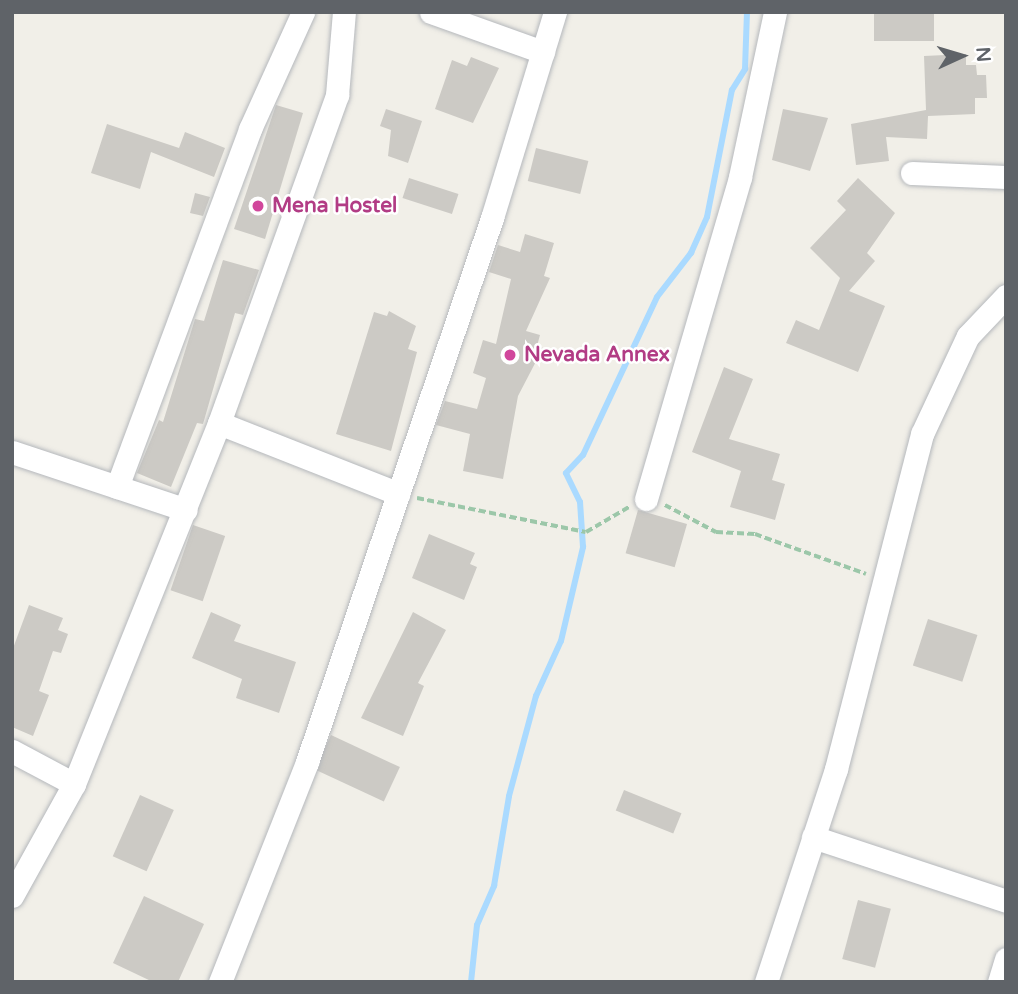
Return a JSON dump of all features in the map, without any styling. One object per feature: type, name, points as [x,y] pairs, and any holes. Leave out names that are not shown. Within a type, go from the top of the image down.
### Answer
[{"type":"street","points":[[117,487],[250,129],[303,12]]},
{"type":"street","points":[[12,897],[74,784],[219,423],[337,94],[344,12]]},
{"type":"street","points":[[431,12],[543,52]]},
{"type":"street","points":[[220,982],[307,762],[398,494],[555,12]]},
{"type":"street","points":[[646,499],[740,177],[775,12]]},
{"type":"street","points":[[912,173],[1006,177]]},
{"type":"street","points":[[766,982],[813,837],[885,581],[922,434],[943,382],[968,336],[1006,296]]},
{"type":"street","points":[[219,423],[398,494]]},
{"type":"street","points":[[12,452],[186,510]]},
{"type":"street","points":[[12,751],[74,784]]},
{"type":"street","points":[[813,837],[1006,901]]},
{"type":"street","points":[[999,982],[1006,960]]},
{"type":"path","points":[[398,494],[586,532],[646,499],[716,532],[755,534],[885,581]]},
{"type":"building","points":[[874,12],[934,12],[934,41],[874,41]]},
{"type":"building","points":[[966,54],[966,65],[976,65],[977,75],[986,75],[987,98],[975,98],[975,114],[928,116],[927,139],[886,137],[889,161],[856,165],[851,124],[926,110],[924,56]]},
{"type":"building","points":[[471,57],[499,68],[473,123],[435,109],[452,60],[467,66]]},
{"type":"building","points":[[276,105],[303,113],[265,239],[234,229]]},
{"type":"building","points":[[386,109],[422,121],[408,163],[388,156],[391,130],[380,126]]},
{"type":"building","points":[[783,109],[828,118],[810,171],[772,160]]},
{"type":"building","points":[[107,124],[179,148],[185,132],[225,148],[214,177],[151,152],[140,189],[91,173]]},
{"type":"building","points":[[536,148],[588,161],[580,194],[528,181]]},
{"type":"building","points":[[409,178],[458,194],[452,214],[403,198]]},
{"type":"building","points":[[858,178],[895,213],[867,253],[875,261],[849,291],[885,306],[858,372],[786,343],[796,320],[819,330],[840,278],[810,248],[846,210],[837,201]]},
{"type":"building","points":[[195,193],[210,197],[203,216],[190,213]]},
{"type":"building","points":[[525,234],[554,243],[544,276],[550,278],[526,331],[540,335],[537,346],[543,348],[518,396],[503,479],[463,471],[470,434],[436,425],[445,401],[477,409],[486,378],[473,373],[483,340],[496,344],[511,279],[489,272],[498,245],[520,252]]},
{"type":"building","points":[[223,260],[259,270],[243,315],[235,313],[203,424],[197,423],[171,487],[137,473],[159,420],[163,422],[195,319],[204,321]]},
{"type":"building","points":[[389,311],[416,326],[408,349],[417,352],[391,451],[336,434],[374,312],[387,316]]},
{"type":"building","points":[[724,367],[753,379],[729,439],[780,454],[772,480],[785,484],[775,520],[730,507],[741,471],[692,452]]},
{"type":"building","points":[[638,510],[687,524],[675,567],[626,553]]},
{"type":"building","points":[[193,525],[225,536],[203,601],[171,590]]},
{"type":"building","points":[[429,534],[475,553],[470,564],[477,567],[464,600],[412,578]]},
{"type":"building","points":[[29,605],[63,618],[58,630],[68,634],[61,653],[53,651],[39,691],[49,695],[33,736],[12,727],[12,651]]},
{"type":"building","points":[[211,612],[241,625],[234,641],[296,662],[279,713],[236,698],[242,679],[192,658]]},
{"type":"building","points":[[413,612],[446,630],[418,683],[424,686],[403,736],[361,718]]},
{"type":"building","points":[[928,619],[977,635],[962,682],[913,666]]},
{"type":"building","points":[[331,735],[400,767],[384,802],[315,769]]},
{"type":"building","points":[[624,790],[681,813],[673,834],[616,810]]},
{"type":"building","points":[[140,795],[174,810],[147,871],[113,856]]},
{"type":"building","points":[[144,896],[204,924],[178,982],[153,982],[113,963]]},
{"type":"building","points":[[858,900],[891,909],[875,968],[842,959]]},
{"type":"waterway","points":[[471,982],[477,925],[494,886],[509,796],[536,696],[561,641],[583,547],[580,502],[566,473],[583,455],[657,297],[691,253],[707,217],[732,90],[745,69],[747,12]]},
{"type":"place","name":"Mena Hostel","points":[[258,206]]},
{"type":"place","name":"Nevada Annex","points":[[510,355]]}]
